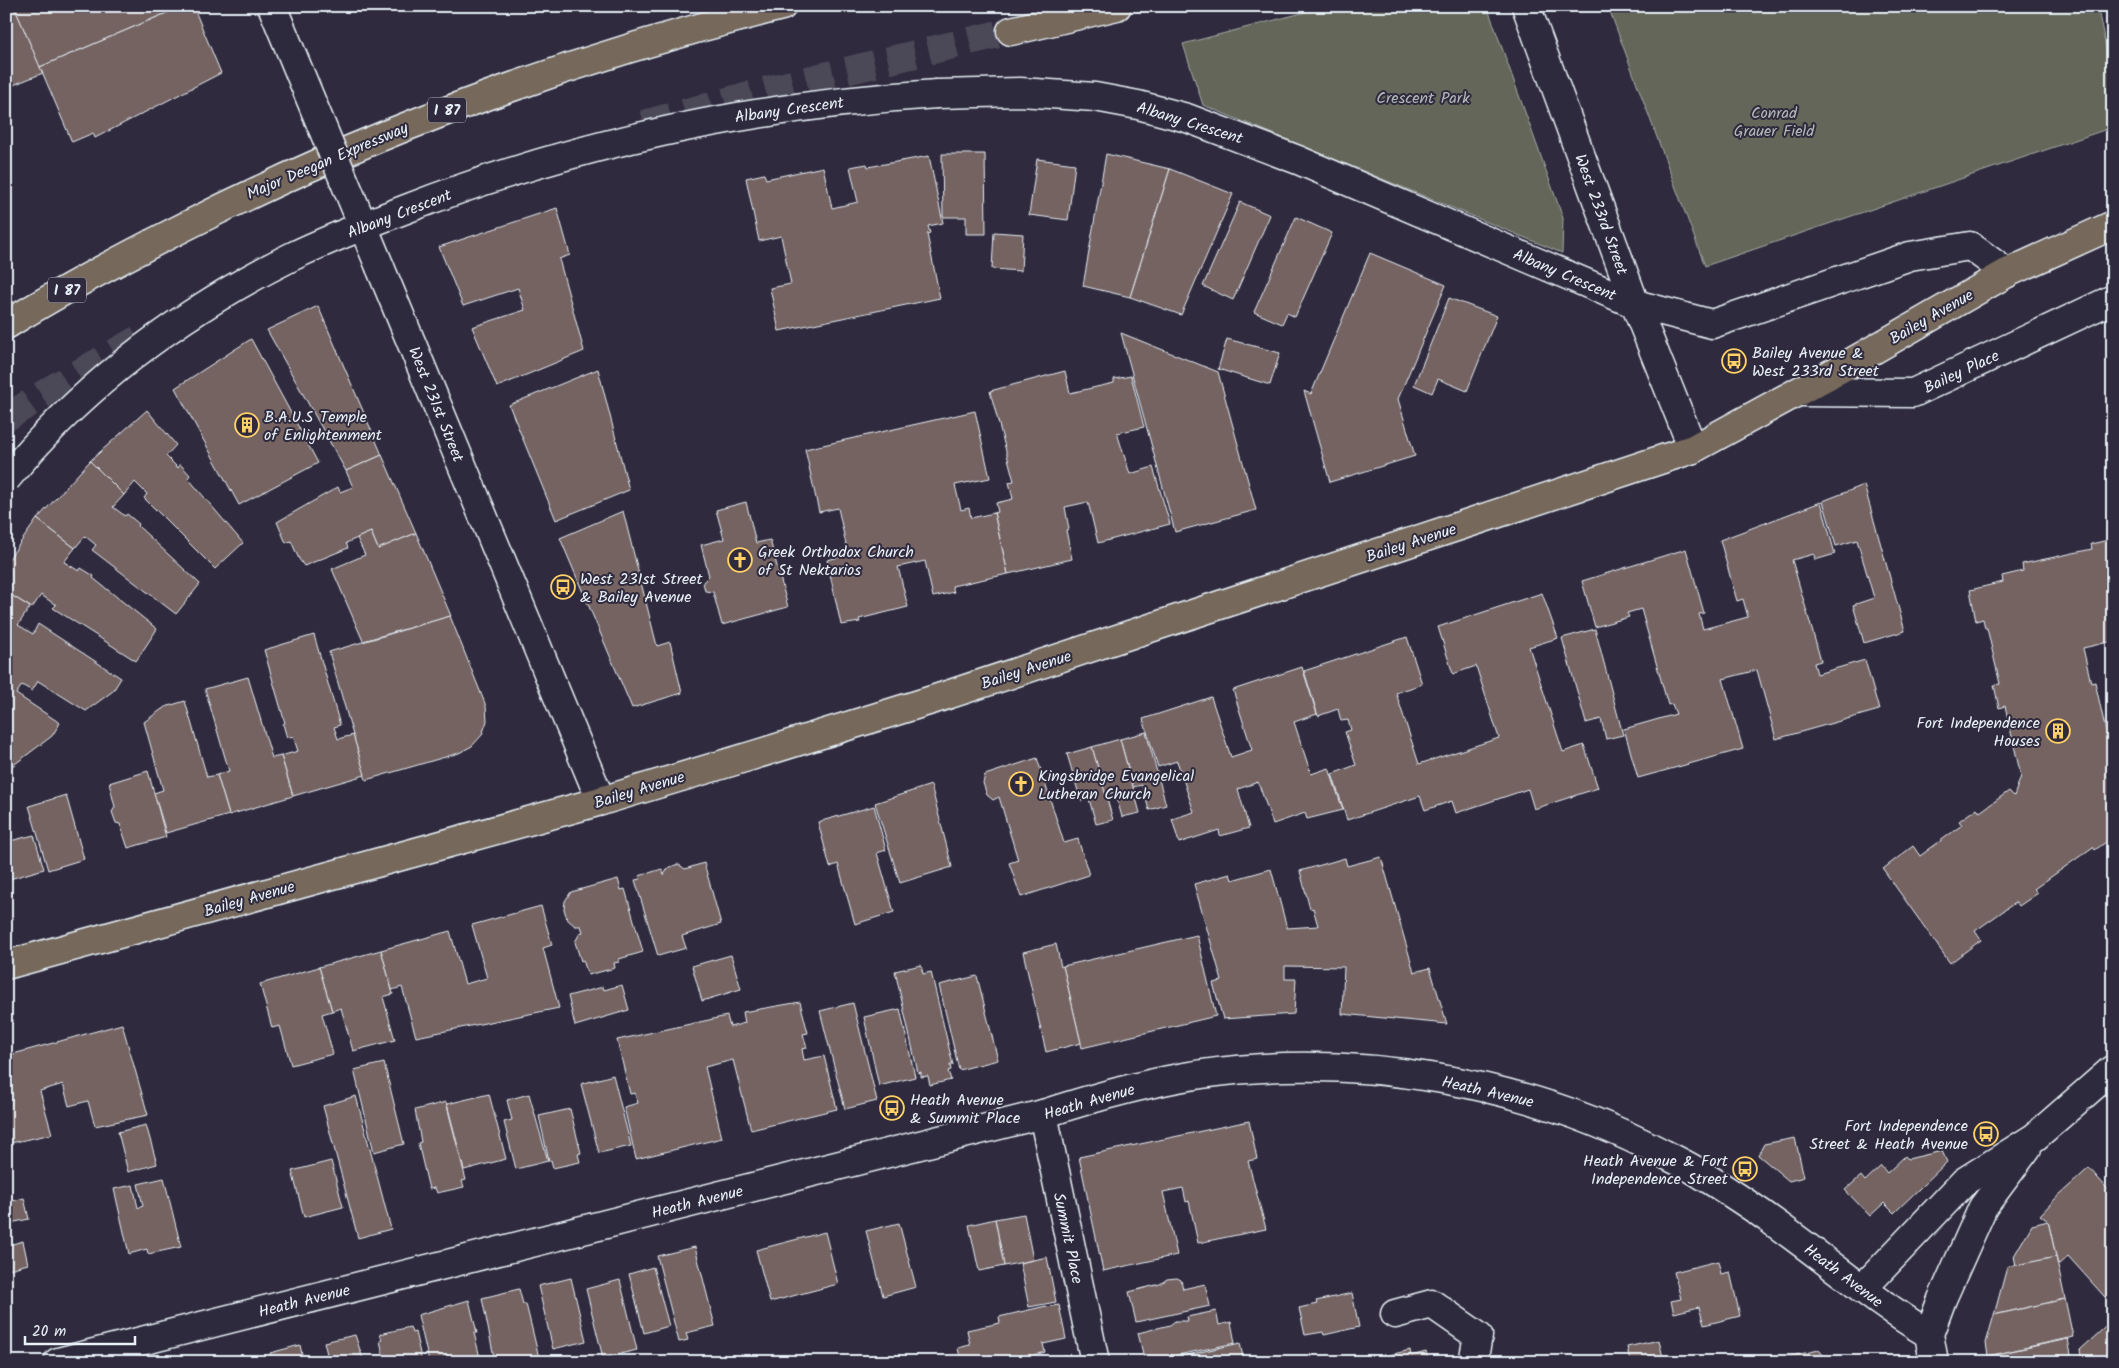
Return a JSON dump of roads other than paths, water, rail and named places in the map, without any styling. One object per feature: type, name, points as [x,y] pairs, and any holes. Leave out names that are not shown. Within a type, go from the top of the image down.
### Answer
[{"type":"main road","name":"Major Deegan Expressway","points":[[6,326],[127,256],[266,186],[369,140],[496,91],[626,48],[782,6]]},
{"type":"main road","points":[[1011,31],[1117,6]]},
{"type":"main road","name":"Bailey Avenue","points":[[6,965],[601,801],[932,700],[1693,449],[1798,392],[2007,273],[2113,225]]},
{"type":"main road","points":[[6,302],[127,256]]},
{"type":"street","name":"West 231st Street","points":[[272,6],[601,801]]},
{"type":"street","name":"West 233rd Street","points":[[1526,6],[1635,304],[1693,449]]},
{"type":"street","name":"Albany Crescent","points":[[6,479],[62,417],[143,346],[225,292],[293,256],[363,226],[479,182],[639,136],[749,114],[816,104],[937,94],[1020,92],[1095,97],[1138,105],[1187,118],[1298,160],[1635,304]]},
{"type":"street","points":[[1635,304],[1712,324],[1910,256],[1970,246],[2007,273]]},
{"type":"street","name":"Bailey Place","points":[[1798,392],[1914,393],[2113,299]]},
{"type":"street","name":"Heath Avenue","points":[[58,1362],[1043,1114],[1116,1091],[1203,1074],[1298,1066],[1394,1071],[1475,1084],[1568,1112],[1631,1136],[1694,1170],[1776,1224],[1901,1317],[1930,1334]]},
{"type":"street","points":[[1862,1289],[1965,1181],[2035,1136],[2113,1069]]},
{"type":"street","name":"Summit Place","points":[[1043,1114],[1096,1362]]},
{"type":"street","points":[[1934,1362],[1930,1334],[1942,1299],[1983,1207],[2035,1136]]},
{"type":"street","points":[[1395,1314],[1432,1304],[1478,1336],[1473,1362]]},
{"type":"tunnel","points":[[644,124],[775,88],[1011,31]]},
{"type":"tunnel","points":[[6,418],[53,388],[149,333]]},
{"type":"place","name":"Bailey Avenue & West 233rd Street","points":[[1734,361]]},
{"type":"place","name":"B.A.U.S Temple of Enlightenment","points":[[247,425]]},
{"type":"place","name":"Greek Orthodox Church of St Nektarios","points":[[740,560]]},
{"type":"place","name":"West 231st Street & Bailey Avenue","points":[[563,587]]},
{"type":"place","name":"Fort Independence Houses","points":[[2058,731]]},
{"type":"place","name":"Kingsbridge Evangelical Lutheran Church","points":[[1021,784]]},
{"type":"place","name":"Heath Avenue & Summit Place","points":[[892,1108]]},
{"type":"place","name":"Fort Independence Street & Heath Avenue","points":[[1986,1134]]},
{"type":"place","name":"Heath Avenue & Fort Independence Street","points":[[1745,1169]]},
{"type":"park label","name":"Crescent Park","points":[[1423,97]]},
{"type":"park label","name":"Conrad Grauer Field","points":[[1774,121]]}]
